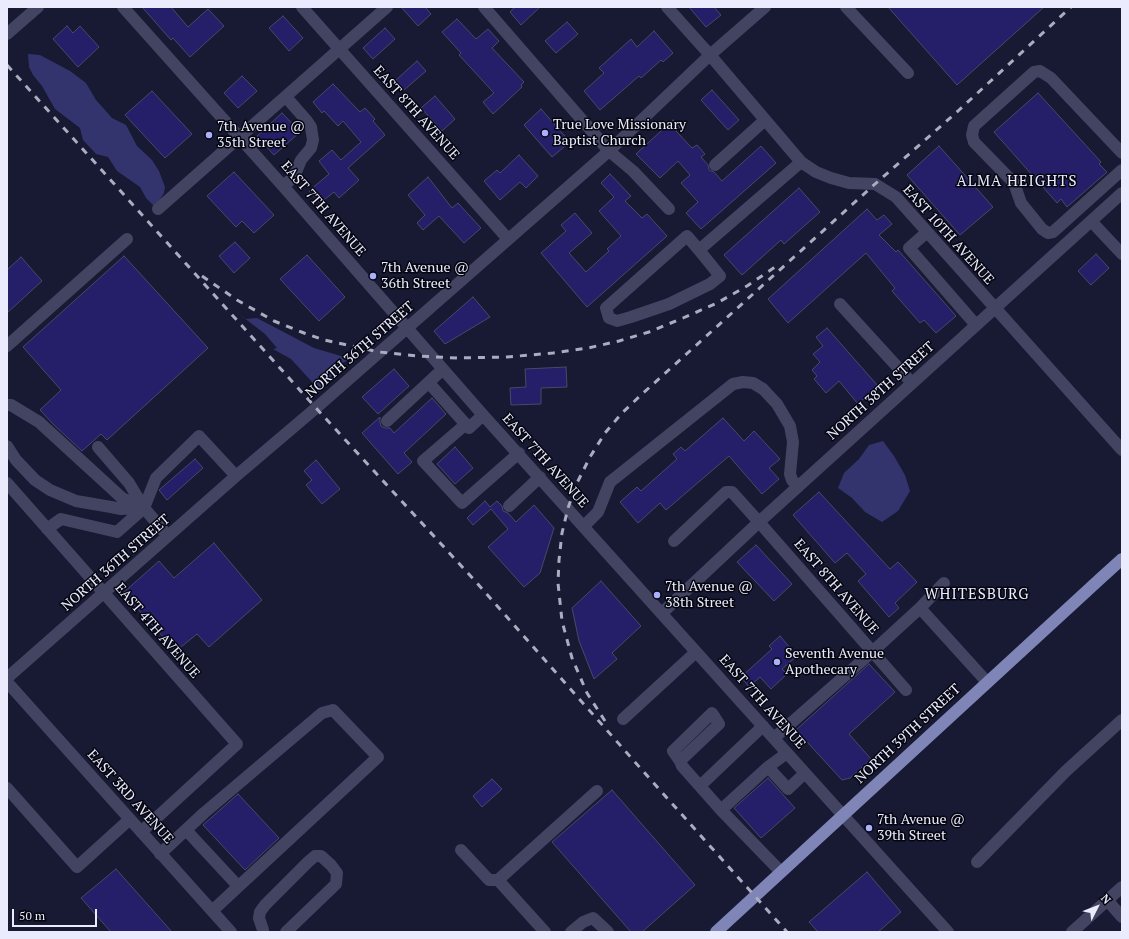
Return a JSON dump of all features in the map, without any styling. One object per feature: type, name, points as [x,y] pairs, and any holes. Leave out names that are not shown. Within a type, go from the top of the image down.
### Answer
[{"type":"main road","name":"NORTH 39TH STREET","points":[[716,932],[987,682],[1122,560]]},
{"type":"street","points":[[7,34],[38,7]]},
{"type":"street","name":"EAST 7TH AVENUE","points":[[123,7],[283,186],[483,415],[948,932]]},
{"type":"street","name":"EAST 8TH AVENUE","points":[[302,7],[508,239]]},
{"type":"street","points":[[158,210],[387,7]]},
{"type":"street","points":[[484,7],[609,151],[633,171],[669,209]]},
{"type":"street","name":"EAST 10TH AVENUE","points":[[667,7],[801,162],[816,172],[831,178],[849,183],[875,184],[896,197],[926,233],[1122,450]]},
{"type":"street","name":"NORTH 36TH STREET","points":[[7,678],[609,151],[710,55],[765,7]]},
{"type":"street","points":[[846,7],[908,73]]},
{"type":"street","points":[[1121,172],[1054,232],[1048,234],[1042,229],[1021,203],[1014,183],[974,142],[972,135],[974,126],[1034,72],[1040,71],[1052,78],[1122,153]]},
{"type":"street","points":[[283,186],[294,177],[301,160],[311,148],[314,140],[311,127],[286,97]]},
{"type":"street","points":[[715,165],[766,120]]},
{"type":"street","points":[[699,250],[801,162]]},
{"type":"street","name":"NORTH 38TH STREET","points":[[662,613],[759,522],[1122,193]]},
{"type":"street","points":[[1091,221],[1122,254]]},
{"type":"street","points":[[926,233],[909,248],[976,325]]},
{"type":"street","points":[[687,236],[699,250],[720,276],[710,284],[669,304],[631,317],[617,321],[609,318],[606,308],[687,236]]},
{"type":"street","points":[[7,346],[127,239]]},
{"type":"street","points":[[840,304],[912,384]]},
{"type":"street","points":[[387,421],[444,369]]},
{"type":"street","points":[[584,526],[598,512],[610,482],[733,384],[743,382],[762,388],[777,404],[790,426],[793,442],[790,474],[792,480],[798,487]]},
{"type":"street","points":[[429,383],[469,428],[483,415]]},
{"type":"street","points":[[8,408],[39,422],[122,498],[144,508]]},
{"type":"street","points":[[466,424],[423,461],[462,503],[518,453]]},
{"type":"street","points":[[47,529],[61,519],[117,532],[144,508],[156,478],[199,436],[236,476]]},
{"type":"street","points":[[7,446],[16,460],[35,480],[50,490],[76,500],[121,509],[144,508]]},
{"type":"street","points":[[98,447],[129,483],[144,508],[168,536]]},
{"type":"street","points":[[509,506],[540,477]]},
{"type":"street","name":"EAST 4TH AVENUE","points":[[7,483],[237,744],[141,832]]},
{"type":"street","name":"EAST 8TH AVENUE","points":[[674,541],[726,492],[732,492],[906,690]]},
{"type":"street","points":[[774,738],[872,652],[920,608],[944,583]]},
{"type":"street","points":[[920,608],[987,682]]},
{"type":"street","points":[[623,719],[696,652]]},
{"type":"street","name":"EAST 3RD AVENUE","points":[[9,689],[130,819],[231,932]]},
{"type":"street","points":[[160,854],[322,714],[333,710],[378,757],[212,911]]},
{"type":"street","points":[[978,862],[1066,771],[1122,720]]},
{"type":"street","points":[[700,786],[763,726]]},
{"type":"street","points":[[721,810],[768,767],[787,753]]},
{"type":"street","points":[[680,761],[682,766],[721,810],[782,872]]},
{"type":"street","points":[[768,767],[788,789],[805,773]]},
{"type":"street","points":[[7,788],[77,867],[130,819]]},
{"type":"street","points":[[461,850],[489,880],[498,880],[597,791]]},
{"type":"street","points":[[186,830],[238,886]]},
{"type":"street","points":[[264,931],[259,918],[260,912],[264,905],[308,862],[315,856],[321,856],[337,873],[336,884],[286,932]]},
{"type":"street","points":[[498,880],[545,932]]},
{"type":"street","points":[[1079,930],[1107,900],[1122,887]]},
{"type":"street","points":[[1107,900],[1122,916]]},
{"type":"street","points":[[570,932],[583,922],[593,918],[608,932]]},
{"type":"shaded area","points":[[28,54],[40,55],[70,71],[86,83],[96,100],[112,118],[126,125],[137,146],[152,160],[159,171],[165,187],[164,193],[155,207],[146,198],[140,187],[117,171],[108,157],[96,154],[83,140],[80,128],[55,109],[29,67]]},
{"type":"shaded area","points":[[257,318],[314,348],[351,359],[336,366],[330,380],[315,394],[312,382],[291,359],[273,349],[277,348],[265,334],[246,319]]},
{"type":"shaded area","points":[[883,441],[905,475],[910,491],[898,511],[882,522],[865,512],[852,498],[838,488],[844,473],[859,459],[869,445]]},
{"type":"building","points":[[142,7],[171,7],[188,27],[208,9],[224,26],[190,57],[173,38],[171,40]]},
{"type":"building","points":[[401,7],[425,7],[431,14],[418,26]]},
{"type":"building","points":[[515,7],[540,7],[521,25],[510,12]]},
{"type":"building","points":[[689,7],[714,7],[721,15],[706,27]]},
{"type":"building","points":[[888,7],[1044,7],[957,85]]},
{"type":"building","points":[[283,16],[303,38],[289,51],[269,28]]},
{"type":"building","points":[[457,19],[476,39],[488,29],[499,41],[492,48],[524,82],[521,85],[522,87],[493,114],[483,102],[494,93],[459,55],[461,53],[442,32]]},
{"type":"building","points":[[567,22],[578,34],[556,53],[545,41]]},
{"type":"building","points":[[67,26],[73,33],[80,26],[99,47],[78,67],[53,39]]},
{"type":"building","points":[[385,28],[395,39],[373,59],[363,48]]},
{"type":"building","points":[[654,31],[673,53],[663,62],[661,60],[641,78],[639,76],[600,110],[584,91],[604,73],[599,68],[631,39],[637,47]]},
{"type":"building","points":[[417,61],[426,71],[404,90],[396,80]]},
{"type":"building","points":[[242,76],[257,91],[238,108],[224,93]]},
{"type":"building","points":[[333,84],[360,112],[365,108],[375,119],[373,121],[385,135],[348,168],[359,180],[339,198],[334,192],[320,203],[309,191],[329,174],[319,161],[332,150],[341,160],[361,142],[343,121],[338,126],[324,111],[322,113],[313,102]]},
{"type":"building","points":[[712,90],[739,120],[728,130],[701,100]]},
{"type":"building","points":[[152,91],[192,134],[165,158],[125,115]]},
{"type":"building","points":[[1038,93],[1101,162],[1099,164],[1107,172],[1067,207],[1061,199],[1057,203],[994,132]]},
{"type":"building","points":[[435,96],[455,119],[442,131],[421,108]]},
{"type":"building","points":[[541,109],[570,142],[552,157],[524,125]]},
{"type":"building","points":[[282,113],[300,132],[274,155],[257,136]]},
{"type":"building","points":[[673,120],[680,127],[676,131],[692,148],[697,145],[705,154],[701,157],[708,165],[709,170],[714,172],[722,181],[761,146],[776,163],[701,229],[686,213],[698,202],[681,183],[690,175],[678,161],[660,178],[636,154]]},
{"type":"building","points":[[939,146],[993,207],[960,235],[907,175]]},
{"type":"building","points":[[519,155],[538,176],[526,188],[520,182],[500,200],[484,181],[497,170],[500,173]]},
{"type":"building","points":[[234,172],[274,215],[254,233],[242,221],[236,227],[207,196]]},
{"type":"building","points":[[610,174],[631,196],[625,201],[642,218],[647,214],[667,236],[587,307],[541,253],[566,231],[561,225],[575,213],[592,233],[569,253],[586,272],[609,251],[607,249],[621,236],[599,211],[614,197],[601,183]]},
{"type":"building","points":[[428,177],[452,208],[458,203],[481,228],[464,243],[439,216],[423,230],[417,223],[425,215],[408,195]]},
{"type":"building","points":[[799,188],[820,212],[784,244],[781,240],[742,275],[724,255]]},
{"type":"building","points":[[867,209],[877,220],[884,215],[892,224],[879,235],[896,252],[898,250],[956,316],[936,333],[924,320],[920,323],[892,291],[895,288],[866,253],[788,323],[768,299]]},
{"type":"building","points":[[235,242],[250,258],[234,273],[219,256]]},
{"type":"building","points":[[1096,254],[1109,268],[1091,285],[1078,271]]},
{"type":"building","points":[[307,255],[345,297],[319,321],[280,279]]},
{"type":"building","points":[[124,256],[208,348],[107,440],[101,434],[82,451],[40,410],[61,390],[23,347]]},
{"type":"building","points":[[21,257],[42,281],[7,313],[7,270]]},
{"type":"building","points":[[473,297],[490,317],[445,344],[434,331]]},
{"type":"building","points":[[827,328],[878,386],[858,404],[839,381],[826,393],[814,379],[817,376],[812,370],[820,362],[813,354],[823,346],[816,337]]},
{"type":"building","points":[[566,367],[567,387],[541,388],[541,404],[511,405],[510,388],[526,387],[525,369]]},
{"type":"building","points":[[394,369],[409,386],[378,414],[362,397]]},
{"type":"building","points":[[432,398],[446,414],[404,453],[412,462],[398,474],[362,433],[380,417],[381,426],[390,428],[394,433]]},
{"type":"building","points":[[723,418],[744,441],[754,431],[780,459],[769,468],[779,479],[762,494],[729,456],[666,510],[660,503],[638,523],[620,502],[637,487],[641,491],[677,459],[673,454],[681,447],[685,451]]},
{"type":"building","points":[[455,447],[473,468],[455,484],[437,464]]},
{"type":"building","points":[[195,459],[203,468],[167,500],[159,490]]},
{"type":"building","points":[[316,460],[340,489],[322,504],[306,485],[312,480],[304,471]]},
{"type":"building","points":[[819,492],[890,569],[898,562],[917,582],[895,603],[899,608],[889,617],[858,581],[866,574],[847,553],[835,563],[793,515]]},
{"type":"building","points":[[485,501],[490,507],[497,501],[502,506],[503,511],[508,513],[516,522],[534,505],[554,528],[540,573],[524,587],[488,547],[508,529],[491,509],[473,525],[467,518]]},
{"type":"building","points":[[214,543],[262,600],[209,647],[197,634],[176,651],[123,593],[159,561],[174,578]]},
{"type":"building","points":[[756,545],[792,584],[774,601],[737,562]]},
{"type":"building","points":[[601,581],[641,626],[612,653],[617,659],[594,679],[579,641],[572,608]]},
{"type":"building","name":"Seventh Avenue Apothecary","points":[[780,636],[797,656],[782,669],[787,674],[771,689],[760,677],[749,687],[741,677],[772,649],[769,646]]},
{"type":"building","points":[[869,664],[895,692],[849,734],[871,759],[850,778],[842,780],[796,730]]},
{"type":"building","points":[[768,778],[795,808],[761,838],[734,808]]},
{"type":"building","points":[[492,779],[502,789],[482,807],[473,796]]},
{"type":"building","points":[[612,790],[695,885],[642,932],[631,932],[552,842]]},
{"type":"building","points":[[238,794],[279,838],[245,870],[203,825]]},
{"type":"building","points":[[116,869],[172,932],[111,932],[81,898]]},
{"type":"building","points":[[867,872],[901,912],[878,932],[818,932],[809,922]]},
{"type":"railway","points":[[605,721],[587,693],[572,658],[562,621],[558,583],[562,533],[568,508],[577,483],[590,457],[605,433],[622,413],[641,395],[958,111],[1071,7]]},
{"type":"railway","points":[[7,65],[316,408],[477,583],[787,932]]},
{"type":"railway","points":[[202,276],[237,300],[274,321],[324,340],[379,352],[457,358],[507,357],[553,353],[588,348],[619,341],[649,332],[717,303],[747,286],[778,265]]},
{"type":"place","name":"True Love Missionary Baptist Church","points":[[545,133]]},
{"type":"place","name":"7th Avenue @ 35th Street","points":[[209,135]]},
{"type":"place","name":"7th Avenue @ 36th Street","points":[[373,276]]},
{"type":"place","name":"7th Avenue @ 38th Street","points":[[657,595]]},
{"type":"place","name":"Seventh Avenue Apothecary","points":[[777,662]]},
{"type":"place","name":"7th Avenue @ 39th Street","points":[[869,828]]},
{"type":"district","name":"ALMA HEIGHTS","points":[[1017,182]]},
{"type":"district","name":"WHITESBURG","points":[[977,595]]}]
